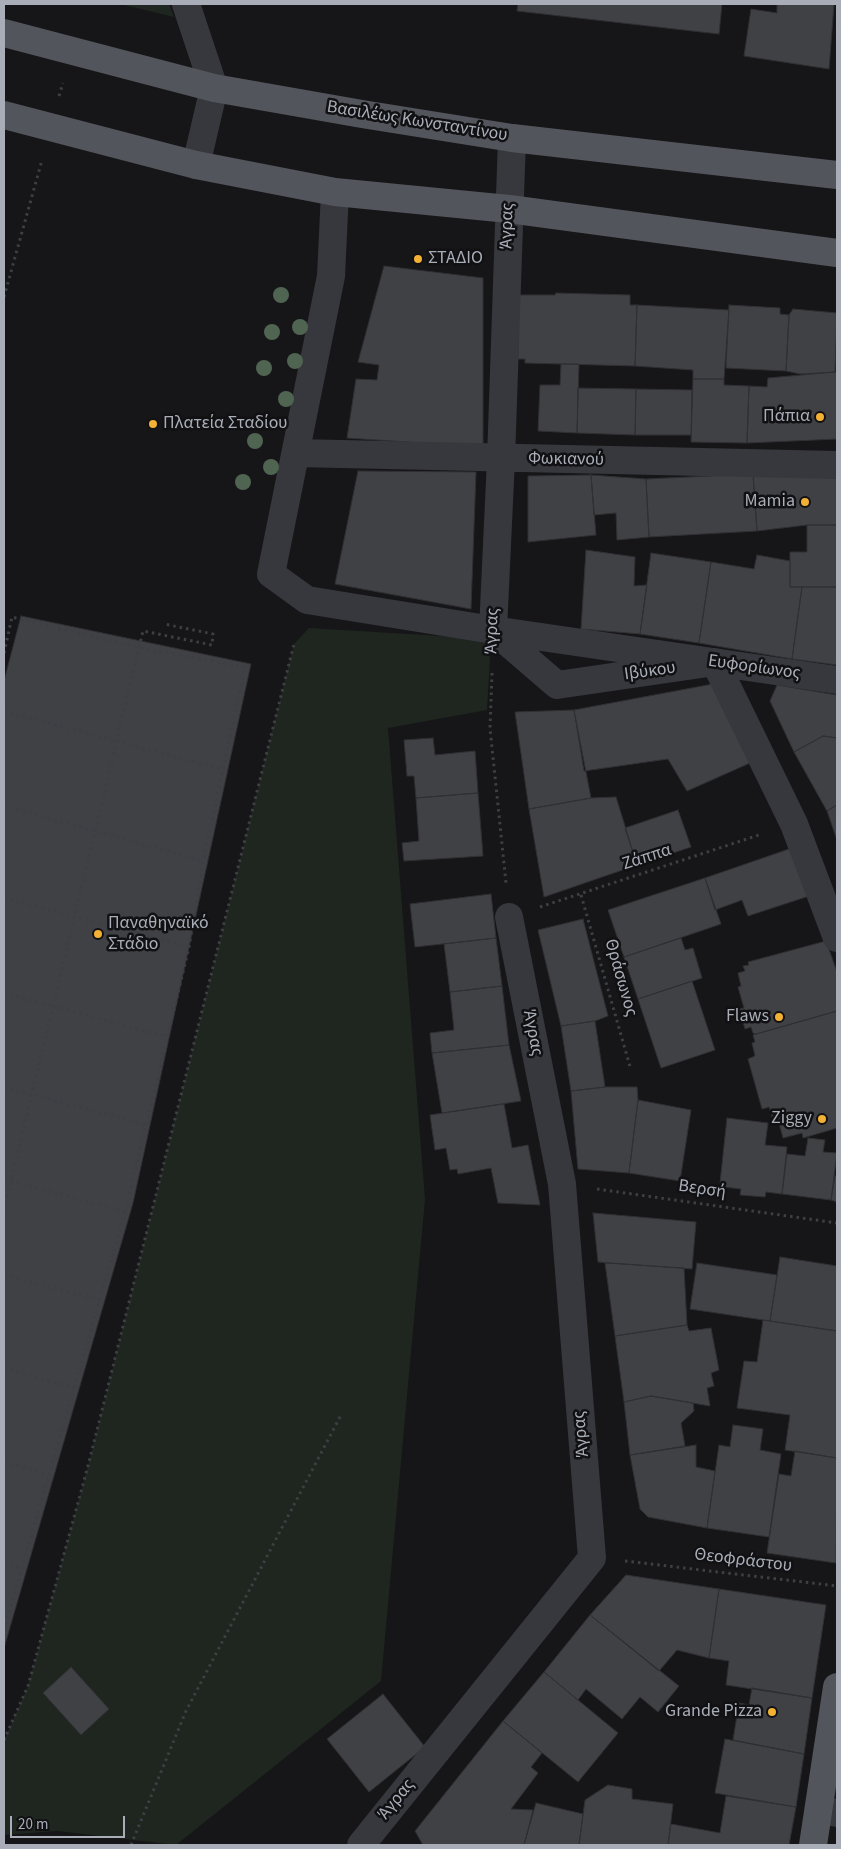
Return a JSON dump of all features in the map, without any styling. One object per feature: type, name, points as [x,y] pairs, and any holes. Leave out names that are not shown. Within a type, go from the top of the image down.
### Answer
[{"type":"main road","name":"Βασιλέως Κωνσταντίνου","points":[[4,33],[214,88],[512,138],[837,175]]},
{"type":"main road","points":[[4,115],[196,164],[335,192],[509,209],[837,253]]},
{"type":"main road","points":[[813,1845],[828,1812],[837,1687]]},
{"type":"street","points":[[186,4],[214,88],[196,164]]},
{"type":"street","name":"Άγρας","points":[[493,630],[512,138]]},
{"type":"street","points":[[335,192],[331,276],[271,574],[307,600],[493,630]]},
{"type":"street","name":"Φωκιανού","points":[[296,453],[837,465]]},
{"type":"street","name":"Ιβύκου","points":[[493,630],[557,685],[715,662]]},
{"type":"street","name":"Ευφορίωνος","points":[[493,630],[837,680]]},
{"type":"street","points":[[715,662],[794,824],[837,938]]},
{"type":"street","name":"Άγρας","points":[[361,1845],[592,1558],[562,1184],[509,917]]},
{"type":"path","points":[[4,297],[72,51]]},
{"type":"path","points":[[4,654],[12,617],[140,648],[245,667],[203,861],[189,947],[125,1212],[4,1630]]},
{"type":"path","points":[[4,1210],[143,631],[212,645],[213,634],[164,624]]},
{"type":"path","name":"Άγρας","points":[[493,630],[490,728],[509,917]]},
{"type":"path","points":[[4,1740],[28,1686],[88,1466],[294,644]]},
{"type":"path","points":[[4,711],[224,770]]},
{"type":"path","points":[[4,806],[203,861]]},
{"type":"path","name":"Ζάππα","points":[[509,917],[794,824]]},
{"type":"path","name":"Θράσωνος","points":[[581,894],[632,1070]]},
{"type":"path","points":[[4,898],[189,947]]},
{"type":"path","points":[[4,994],[167,1037]]},
{"type":"path","points":[[4,1087],[146,1125]]},
{"type":"path","points":[[4,1180],[125,1212]]},
{"type":"path","name":"Βερσή","points":[[562,1184],[837,1223]]},
{"type":"path","points":[[4,1275],[100,1300]]},
{"type":"path","points":[[4,1368],[74,1388]]},
{"type":"path","points":[[131,1845],[186,1711],[341,1415]]},
{"type":"path","points":[[4,1462],[49,1475]]},
{"type":"path","points":[[4,1563],[21,1568]]},
{"type":"path","name":"Θεοφράστου","points":[[646,1563],[837,1586]]},
{"type":"shaded area","points":[[120,4],[169,4],[174,17]]},
{"type":"shaded area","points":[[309,628],[491,639],[487,710],[388,728],[425,1199],[381,1681],[176,1845],[58,1831],[4,1835],[4,1740],[28,1686],[88,1466],[294,644]]},
{"type":"building","points":[[518,4],[722,4],[719,34],[517,11]]},
{"type":"building","points":[[777,4],[834,4],[829,69],[744,56],[751,9],[777,13]]},
{"type":"building","points":[[384,266],[483,278],[483,447],[347,438],[356,379],[377,380],[379,365],[358,362]]},
{"type":"building","points":[[556,293],[630,295],[630,305],[637,305],[635,366],[525,363],[525,359],[518,359],[519,295],[555,295]]},
{"type":"building","points":[[637,305],[729,310],[724,379],[693,379],[693,370],[635,366]]},
{"type":"building","points":[[729,305],[780,308],[780,314],[789,315],[786,371],[726,368]]},
{"type":"building","points":[[793,309],[837,313],[835,372],[800,374],[786,371],[789,315]]},
{"type":"building","points":[[561,364],[579,364],[577,433],[538,431],[540,385],[560,385]]},
{"type":"building","points":[[837,372],[837,439],[747,443],[749,386],[767,387],[768,378]]},
{"type":"building","points":[[693,379],[724,379],[724,385],[749,386],[747,443],[691,442]]},
{"type":"building","points":[[578,388],[636,389],[635,435],[577,433]]},
{"type":"building","points":[[636,389],[692,390],[691,435],[635,435]]},
{"type":"building","points":[[358,471],[476,472],[471,609],[335,584]]},
{"type":"building","points":[[753,474],[837,475],[837,525],[807,525],[757,531]]},
{"type":"building","points":[[753,474],[757,531],[649,537],[646,479]]},
{"type":"building","points":[[591,475],[646,479],[649,537],[617,540],[616,513],[594,515]]},
{"type":"building","points":[[591,475],[596,535],[528,542],[528,476]]},
{"type":"building","points":[[807,525],[837,525],[837,587],[790,587],[790,552],[807,552]]},
{"type":"building","points":[[586,550],[635,557],[634,586],[647,585],[640,634],[581,629]]},
{"type":"building","points":[[651,553],[711,562],[699,643],[640,634]]},
{"type":"building","points":[[757,555],[790,561],[790,587],[802,587],[792,659],[699,643],[711,562],[754,569]]},
{"type":"building","points":[[802,587],[837,587],[837,665],[792,659]]},
{"type":"building","name":"Παναθηναϊκό Στάδιο","points":[[21,616],[251,664],[133,1203],[4,1648],[4,681]]},
{"type":"building","points":[[713,684],[750,763],[687,791],[668,759],[584,771],[574,710]]},
{"type":"building","points":[[777,685],[837,695],[837,738],[823,736],[794,752],[770,701]]},
{"type":"building","points":[[574,710],[591,798],[529,809],[515,712]]},
{"type":"building","points":[[823,736],[837,738],[837,805],[827,811],[794,752]]},
{"type":"building","points":[[433,738],[435,755],[475,751],[478,793],[416,798],[414,776],[407,776],[404,740]]},
{"type":"building","points":[[478,793],[483,856],[404,861],[402,843],[419,841],[416,798]]},
{"type":"building","points":[[616,797],[637,865],[544,897],[529,809],[591,798]]},
{"type":"building","points":[[837,805],[837,840],[827,811]]},
{"type":"building","points":[[678,810],[691,847],[637,865],[625,828]]},
{"type":"building","points":[[792,848],[809,896],[748,916],[742,900],[715,910],[705,878]]},
{"type":"building","points":[[705,878],[721,924],[624,957],[608,910]]},
{"type":"building","points":[[491,894],[496,938],[415,947],[410,904]]},
{"type":"building","points":[[583,919],[608,1016],[595,1021],[561,1026],[538,930]]},
{"type":"building","points":[[496,938],[502,986],[450,992],[444,944]]},
{"type":"building","points":[[681,938],[685,950],[693,948],[702,978],[638,999],[624,957]]},
{"type":"building","points":[[826,941],[837,972],[837,1011],[756,1034],[753,1033],[751,1027],[745,1029],[739,1009],[744,1008],[738,987],[741,986],[738,973],[745,971],[743,966],[749,965],[748,962]]},
{"type":"building","points":[[692,981],[715,1050],[661,1068],[638,999]]},
{"type":"building","points":[[502,986],[509,1045],[432,1053],[430,1033],[454,1030],[450,992]]},
{"type":"building","points":[[837,1011],[837,1128],[803,1138],[802,1133],[783,1138],[779,1123],[774,1123],[769,1107],[762,1109],[748,1059],[755,1056],[752,1043],[755,1042],[753,1035]]},
{"type":"building","points":[[595,1021],[605,1087],[571,1091],[561,1026]]},
{"type":"building","points":[[509,1045],[521,1101],[442,1113],[432,1053]]},
{"type":"building","points":[[605,1087],[637,1087],[638,1100],[629,1173],[578,1169],[571,1091]]},
{"type":"building","points":[[638,1100],[691,1110],[680,1181],[629,1173]]},
{"type":"building","points":[[504,1104],[512,1148],[528,1145],[540,1205],[498,1203],[491,1168],[458,1174],[457,1169],[450,1170],[446,1148],[435,1150],[430,1115]]},
{"type":"building","points":[[727,1118],[768,1123],[765,1145],[787,1147],[782,1194],[766,1192],[765,1197],[740,1195],[741,1189],[724,1187],[724,1184],[720,1183]]},
{"type":"building","points":[[808,1138],[825,1140],[823,1152],[837,1153],[831,1200],[782,1194],[787,1154],[805,1156]]},
{"type":"building","points":[[835,1176],[837,1176],[837,1202],[831,1200]]},
{"type":"building","points":[[593,1213],[696,1222],[692,1269],[598,1262]]},
{"type":"building","points":[[780,1257],[837,1266],[837,1331],[770,1321]]},
{"type":"building","points":[[605,1263],[684,1268],[687,1325],[615,1336]]},
{"type":"building","points":[[697,1263],[777,1275],[770,1321],[690,1309]]},
{"type":"building","points":[[763,1320],[837,1331],[837,1458],[785,1450],[790,1415],[737,1408],[744,1361],[757,1362]]},
{"type":"building","points":[[687,1325],[689,1331],[711,1328],[719,1370],[711,1373],[714,1386],[707,1388],[710,1406],[651,1396],[624,1402],[615,1336]]},
{"type":"building","points":[[651,1396],[693,1403],[694,1411],[681,1423],[685,1446],[630,1455],[624,1402]]},
{"type":"building","points":[[733,1425],[763,1429],[760,1450],[781,1454],[769,1537],[707,1528],[719,1445],[730,1447]]},
{"type":"building","points":[[696,1445],[696,1467],[715,1471],[707,1528],[648,1517],[640,1509],[630,1455]]},
{"type":"building","points":[[795,1451],[837,1458],[836,1563],[767,1553],[779,1474],[791,1476]]},
{"type":"building","points":[[626,1575],[719,1589],[709,1658],[677,1650],[659,1671],[590,1615]]},
{"type":"building","points":[[719,1589],[826,1605],[812,1698],[726,1685],[729,1661],[709,1658]]},
{"type":"building","points":[[590,1615],[679,1686],[658,1712],[640,1697],[622,1719],[586,1689],[578,1700],[544,1672]]},
{"type":"building","points":[[71,1667],[109,1709],[81,1735],[43,1693]]},
{"type":"building","points":[[544,1672],[618,1733],[578,1782],[503,1721]]},
{"type":"building","points":[[752,1688],[812,1698],[804,1754],[733,1740],[739,1703],[749,1705]]},
{"type":"building","points":[[383,1694],[425,1747],[369,1792],[327,1739]]},
{"type":"building","points":[[503,1721],[542,1753],[531,1767],[538,1773],[511,1809],[533,1810],[524,1845],[423,1845],[415,1831]]},
{"type":"building","points":[[725,1739],[804,1754],[796,1807],[715,1793]]},
{"type":"building","points":[[608,1785],[632,1789],[632,1799],[673,1804],[668,1845],[579,1845],[585,1800]]},
{"type":"building","points":[[726,1796],[796,1807],[789,1845],[668,1845],[671,1824],[720,1833]]},
{"type":"building","points":[[536,1803],[583,1814],[579,1845],[524,1845]]},
{"type":"place","name":"ΣΤΑΔΙΟ","points":[[418,259]]},
{"type":"place","name":"Πάπια","points":[[820,417]]},
{"type":"place","name":"Πλατεία Σταδίου","points":[[153,424]]},
{"type":"place","name":"Mamia","points":[[805,502]]},
{"type":"place","name":"Παναθηναϊκό Στάδιο","points":[[98,934]]},
{"type":"place","name":"Flaws","points":[[779,1017]]},
{"type":"place","name":"Ziggy","points":[[822,1119]]},
{"type":"place","name":"Grande Pizza","points":[[772,1712]]}]
